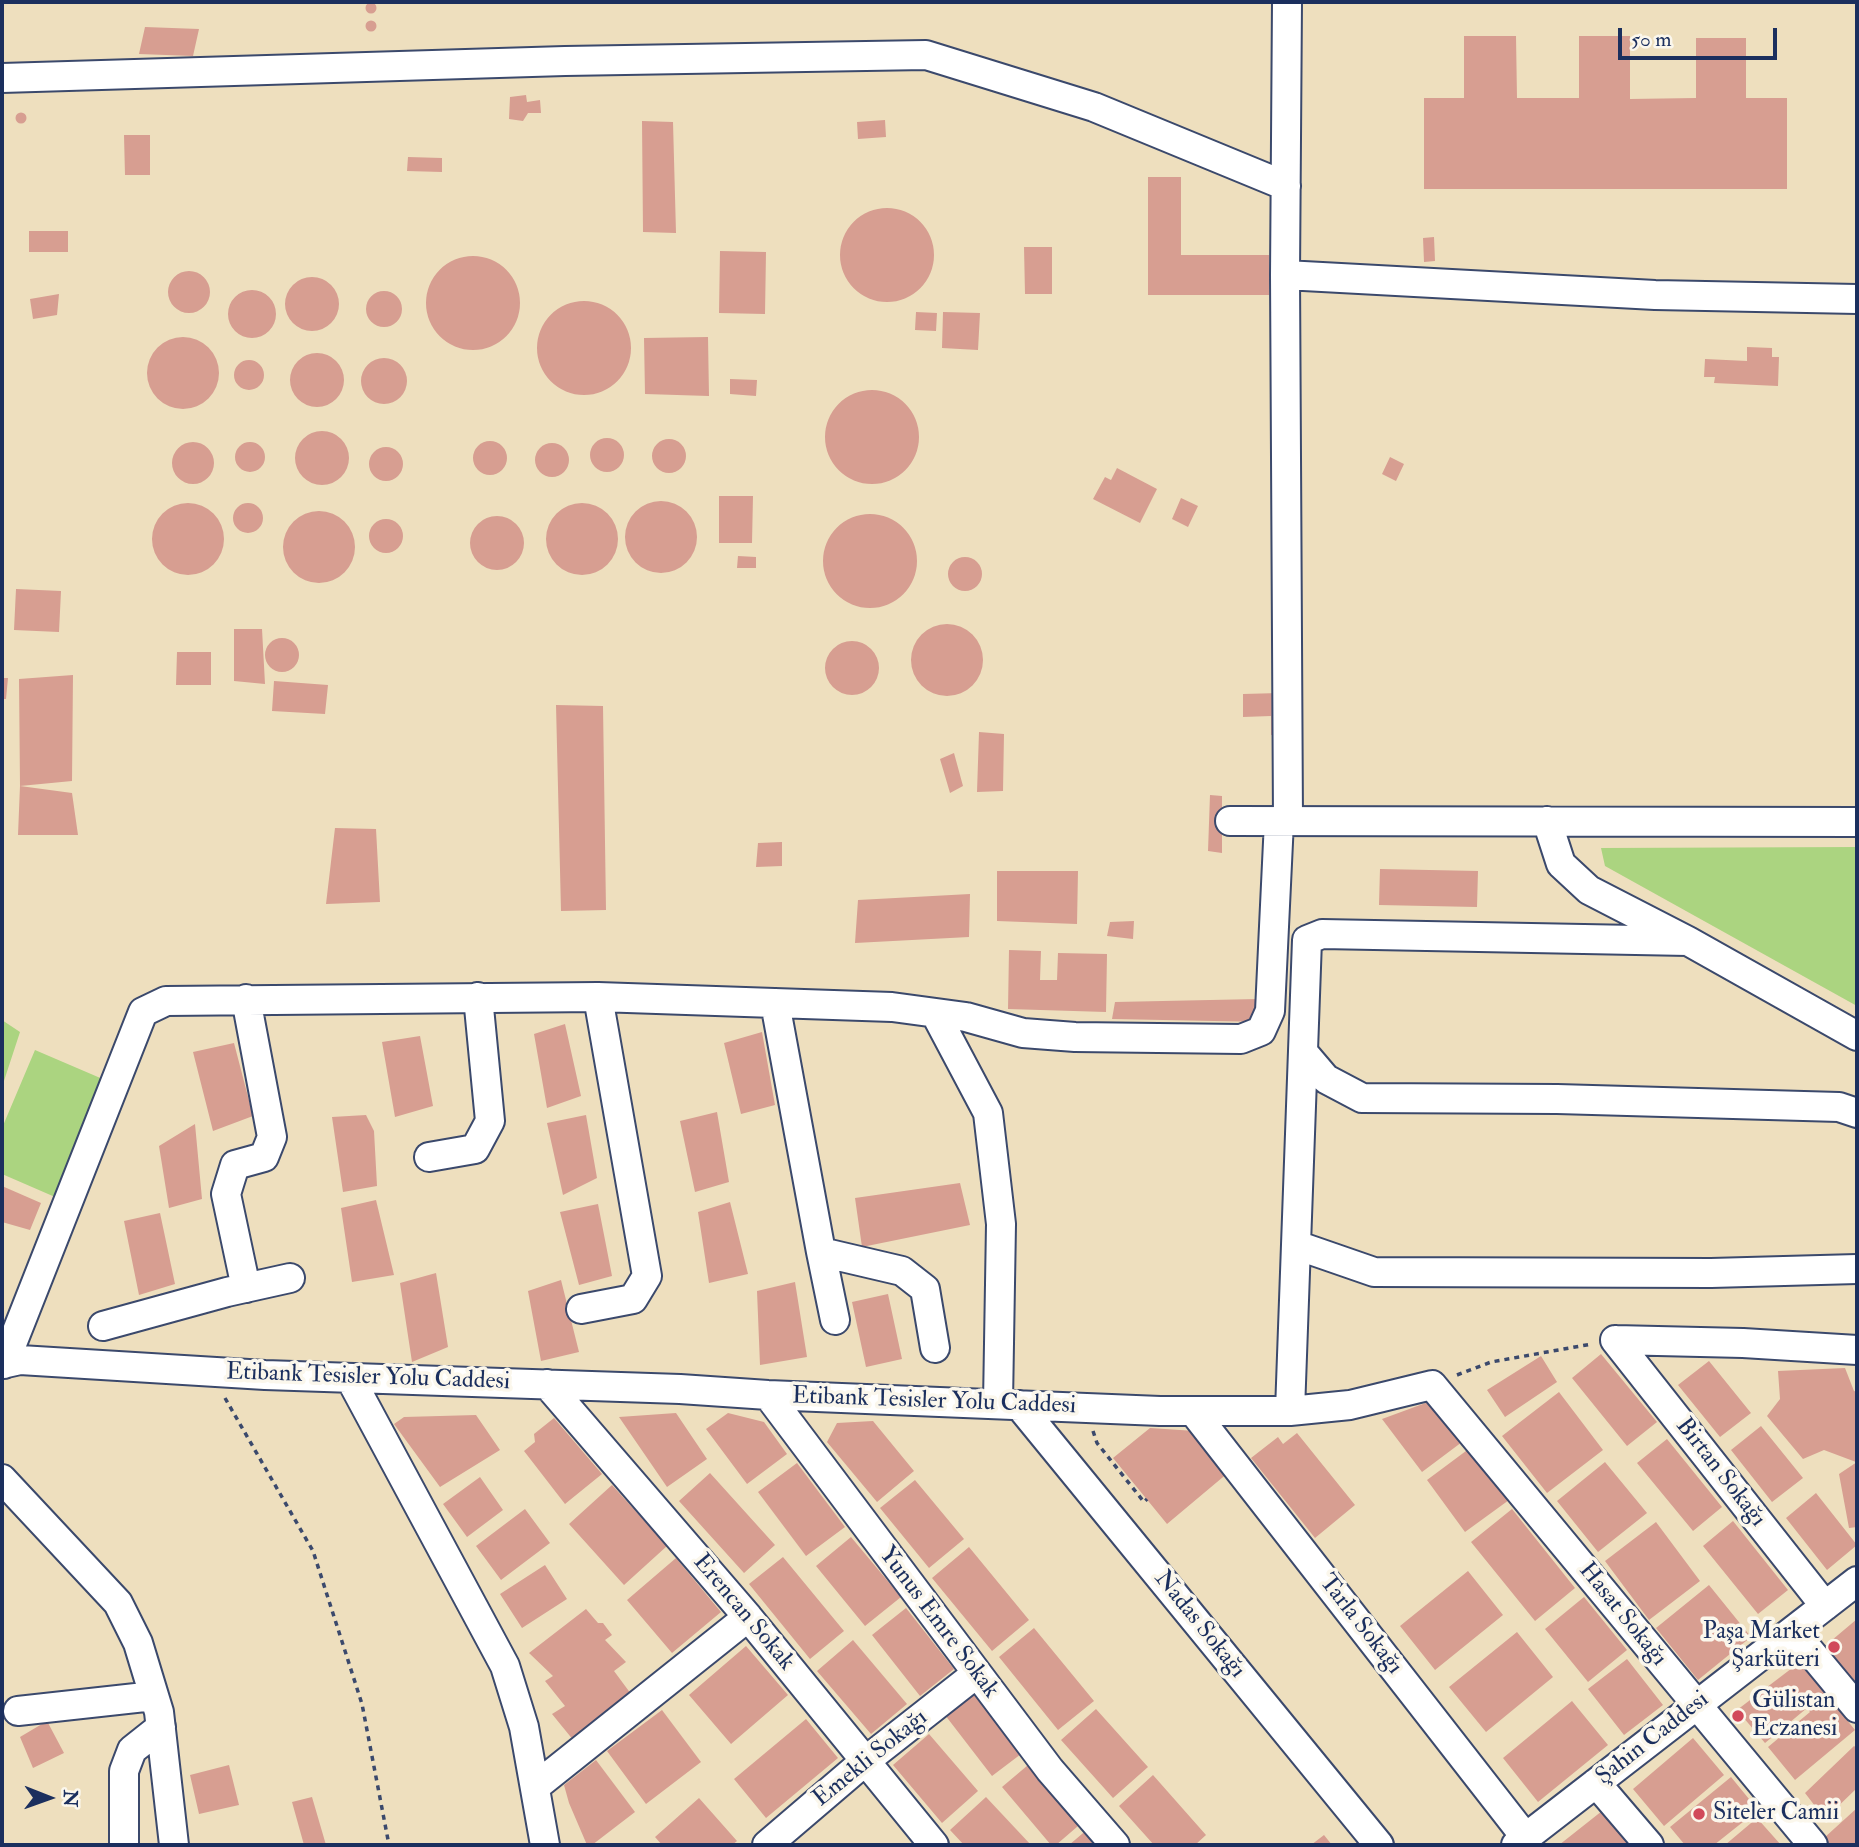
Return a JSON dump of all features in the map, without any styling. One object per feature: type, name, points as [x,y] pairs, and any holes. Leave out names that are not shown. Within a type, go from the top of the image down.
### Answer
[{"type":"street","points":[[3,1364],[143,1012],[166,1001],[598,997],[892,1007],[966,1017],[1023,1033],[1075,1037],[1241,1040],[1261,1031],[1270,1011],[1283,821],[1287,2]]},
{"type":"street","points":[[2,78],[565,61],[926,55],[1094,107],[1286,186]]},
{"type":"street","points":[[1285,275],[1655,295],[1857,299]]},
{"type":"street","points":[[1230,821],[1857,822]]},
{"type":"street","points":[[1548,821],[1561,864],[1589,890],[1688,941],[1857,1036]]},
{"type":"street","points":[[1290,1412],[1307,940],[1322,934],[1688,941]]},
{"type":"street","points":[[429,1157],[475,1149],[490,1121],[478,997]]},
{"type":"street","points":[[581,1309],[633,1299],[647,1276],[598,997]]},
{"type":"street","points":[[246,999],[272,1137],[264,1157],[235,1165],[226,1194],[246,1287]]},
{"type":"street","points":[[775,1003],[835,1320]]},
{"type":"street","points":[[935,1013],[988,1114],[1001,1224],[1009,1404]]},
{"type":"street","points":[[1303,1052],[1326,1079],[1362,1098],[1557,1098],[1839,1107],[1857,1113]]},
{"type":"street","points":[[1296,1245],[1374,1272],[1711,1273],[1857,1269]]},
{"type":"street","points":[[821,1252],[902,1271],[925,1289],[935,1348]]},
{"type":"street","points":[[103,1326],[246,1287],[290,1278]]},
{"type":"street","points":[[1615,1340],[1744,1343],[1857,1350]]},
{"type":"street","name":"Birtan Sokağı","points":[[1615,1340],[1825,1606]]},
{"type":"street","name":"Etibank Tesisler Yolu Caddesi","points":[[3,1364],[20,1360],[210,1372],[680,1388],[768,1395],[1193,1411],[1290,1412],[1350,1405],[1432,1385]]},
{"type":"street","points":[[350,1378],[505,1666],[524,1727],[545,1845]]},
{"type":"street","name":"Erencan Sokak","points":[[547,1384],[748,1617],[934,1845]]},
{"type":"street","name":"Hasat Sokağı","points":[[1432,1385],[1813,1845]]},
{"type":"street","name":"Yunus Emre Sokak","points":[[768,1395],[1050,1770],[1115,1845]]},
{"type":"street","name":"Nadas Sokağı","points":[[1009,1404],[1379,1845]]},
{"type":"street","name":"Tarla Sokağı","points":[[1193,1411],[1521,1842]]},
{"type":"street","points":[[2,1479],[118,1603],[138,1643],[161,1727],[174,1845]]},
{"type":"street","name":"Şahin Caddesi","points":[[1521,1842],[1857,1581]]},
{"type":"street","points":[[535,1787],[748,1617]]},
{"type":"street","points":[[1793,1631],[1857,1708]]},
{"type":"street","name":"Emekli Sokağı","points":[[767,1845],[864,1762],[976,1674]]},
{"type":"street","points":[[18,1712],[154,1696]]},
{"type":"street","points":[[124,1845],[124,1771],[132,1750],[161,1727]]},
{"type":"street","points":[[1596,1783],[1648,1845]]},
{"type":"path","points":[[1432,1385],[1491,1362],[1615,1340]]},
{"type":"path","points":[[210,1372],[313,1551],[362,1704],[389,1845]]},
{"type":"path","points":[[1080,1408],[1094,1432],[1097,1443],[1144,1502],[1147,1499]]},
{"type":"green space","points":[[1857,847],[1857,1006],[1605,866],[1601,848]]},
{"type":"green space","points":[[2,1020],[20,1032],[2,1087]]},
{"type":"green space","points":[[35,1050],[105,1080],[55,1197],[2,1174],[2,1128]]},
{"type":"building","points":[[371,3],[375,4],[375,12],[371,13],[367,12],[366,8],[367,4]]},
{"type":"building","points":[[371,20],[377,26],[371,32],[365,26]]},
{"type":"building","points":[[145,27],[199,29],[193,56],[139,54]]},
{"type":"building","points":[[1464,36],[1516,36],[1517,98],[1579,98],[1579,36],[1630,36],[1630,99],[1696,98],[1696,38],[1746,38],[1746,98],[1787,98],[1787,189],[1424,189],[1424,98],[1464,98]]},
{"type":"building","points":[[526,95],[527,102],[540,100],[541,113],[528,113],[523,121],[509,119],[510,97]]},
{"type":"building","points":[[21,112],[27,118],[21,124],[15,118]]},
{"type":"building","points":[[885,120],[886,137],[858,139],[857,122]]},
{"type":"building","points":[[642,121],[673,122],[676,233],[643,232]]},
{"type":"building","points":[[124,135],[150,135],[150,175],[125,175]]},
{"type":"building","points":[[408,157],[442,158],[442,172],[407,171]]},
{"type":"building","points":[[1148,177],[1181,177],[1181,255],[1269,255],[1269,295],[1148,295]]},
{"type":"building","points":[[887,208],[905,211],[920,222],[931,237],[934,255],[931,273],[920,288],[905,299],[887,302],[869,299],[854,288],[843,273],[840,255],[843,237],[854,222],[869,211]]},
{"type":"building","points":[[29,231],[68,231],[68,252],[29,252]]},
{"type":"building","points":[[1434,237],[1435,261],[1424,262],[1423,238]]},
{"type":"building","points":[[1024,247],[1052,247],[1052,294],[1025,294]]},
{"type":"building","points":[[720,251],[766,252],[765,314],[719,313]]},
{"type":"building","points":[[473,256],[491,259],[506,270],[517,285],[520,303],[517,321],[506,336],[491,347],[473,350],[455,347],[440,336],[429,321],[426,303],[429,285],[440,270],[455,259]]},
{"type":"building","points":[[189,271],[204,277],[210,292],[204,307],[189,313],[174,307],[168,292],[174,277]]},
{"type":"building","points":[[312,277],[331,285],[339,304],[331,323],[312,331],[293,323],[285,304],[293,285]]},
{"type":"building","points":[[252,290],[269,297],[276,314],[269,331],[252,338],[235,331],[228,314],[235,297]]},
{"type":"building","points":[[384,291],[397,296],[402,309],[397,322],[384,327],[371,322],[366,309],[371,296]]},
{"type":"building","points":[[59,294],[57,315],[33,319],[30,299]]},
{"type":"building","points":[[584,301],[602,304],[617,315],[628,330],[631,348],[628,366],[617,381],[602,392],[584,395],[566,392],[551,381],[540,366],[537,348],[540,330],[551,315],[566,304]]},
{"type":"building","points":[[916,312],[937,313],[936,331],[915,330]]},
{"type":"building","points":[[943,312],[980,313],[978,350],[942,348]]},
{"type":"building","points":[[176,337],[190,337],[209,347],[219,366],[219,380],[209,399],[190,409],[176,409],[157,399],[147,380],[147,366],[157,347]]},
{"type":"building","points":[[708,337],[709,396],[645,394],[644,338]]},
{"type":"building","points":[[1747,347],[1772,348],[1772,357],[1779,357],[1778,386],[1714,383],[1715,377],[1704,377],[1705,359],[1747,361]]},
{"type":"building","points":[[317,353],[336,361],[344,380],[336,399],[317,407],[298,399],[290,380],[298,361]]},
{"type":"building","points":[[384,358],[400,365],[407,381],[400,397],[384,404],[368,397],[361,381],[368,365]]},
{"type":"building","points":[[249,360],[255,361],[263,369],[263,381],[255,389],[249,390],[243,389],[235,381],[234,375],[235,369],[243,361]]},
{"type":"building","points":[[730,379],[757,380],[756,396],[730,394]]},
{"type":"building","points":[[872,390],[890,393],[905,404],[916,419],[919,437],[916,455],[905,470],[890,481],[872,484],[854,481],[839,470],[828,455],[825,437],[828,419],[839,404],[854,393]]},
{"type":"building","points":[[322,431],[341,439],[349,458],[341,477],[322,485],[303,477],[295,458],[303,439]]},
{"type":"building","points":[[607,438],[619,443],[624,455],[619,467],[607,472],[595,467],[590,455],[595,443]]},
{"type":"building","points":[[669,439],[681,444],[686,456],[681,468],[669,473],[657,468],[652,456],[657,444]]},
{"type":"building","points":[[490,441],[502,446],[507,458],[502,470],[490,475],[478,470],[473,458],[478,446]]},
{"type":"building","points":[[193,442],[208,448],[214,463],[208,478],[193,484],[178,478],[172,463],[178,448]]},
{"type":"building","points":[[250,442],[256,443],[264,451],[264,463],[256,471],[250,472],[244,471],[236,463],[235,457],[236,451],[244,443]]},
{"type":"building","points":[[552,443],[564,448],[569,460],[564,472],[552,477],[540,472],[535,460],[540,448]]},
{"type":"building","points":[[386,447],[398,452],[403,464],[398,476],[386,481],[374,476],[369,464],[374,452]]},
{"type":"building","points":[[1390,457],[1404,464],[1396,481],[1382,474]]},
{"type":"building","points":[[1117,468],[1157,489],[1140,523],[1093,499],[1105,477],[1111,480]]},
{"type":"building","points":[[719,496],[753,496],[752,543],[719,543]]},
{"type":"building","points":[[1181,498],[1198,506],[1188,527],[1172,519]]},
{"type":"building","points":[[654,501],[668,501],[687,511],[697,530],[697,544],[687,563],[668,573],[654,573],[635,563],[625,544],[625,530],[635,511]]},
{"type":"building","points":[[181,503],[195,503],[214,513],[224,532],[224,546],[214,565],[195,575],[181,575],[162,565],[152,546],[152,532],[162,513]]},
{"type":"building","points":[[248,503],[254,504],[262,512],[262,524],[254,532],[248,533],[242,532],[234,524],[233,518],[234,512],[242,504]]},
{"type":"building","points":[[582,503],[596,506],[608,513],[615,525],[618,539],[615,553],[608,565],[596,572],[582,575],[568,572],[556,565],[549,553],[546,539],[549,525],[556,513],[568,506]]},
{"type":"building","points":[[319,511],[333,514],[345,521],[352,533],[355,547],[352,561],[345,573],[333,580],[319,583],[305,580],[293,573],[286,561],[283,547],[286,533],[293,521],[305,514]]},
{"type":"building","points":[[870,514],[888,517],[903,528],[914,543],[917,561],[914,579],[903,594],[888,605],[870,608],[852,605],[837,594],[826,579],[823,561],[826,543],[837,528],[852,517]]},
{"type":"building","points":[[497,516],[516,524],[524,543],[516,562],[497,570],[478,562],[470,543],[478,524]]},
{"type":"building","points":[[386,519],[398,524],[403,536],[398,548],[386,553],[374,548],[369,536],[374,524]]},
{"type":"building","points":[[738,556],[756,557],[756,568],[737,568]]},
{"type":"building","points":[[965,557],[977,562],[982,574],[977,586],[965,591],[953,586],[948,574],[953,562]]},
{"type":"building","points":[[16,589],[61,591],[59,632],[14,630]]},
{"type":"building","points":[[947,624],[961,627],[973,634],[980,646],[983,660],[980,674],[973,686],[961,693],[947,696],[933,693],[921,686],[914,674],[911,660],[914,646],[921,634],[933,627]]},
{"type":"building","points":[[234,629],[262,629],[265,684],[234,681]]},
{"type":"building","points":[[282,638],[294,643],[299,655],[294,667],[282,672],[270,667],[265,655],[270,643]]},
{"type":"building","points":[[852,641],[871,649],[879,668],[871,687],[852,695],[833,687],[825,668],[833,649]]},
{"type":"building","points":[[177,652],[211,652],[211,685],[176,685]]},
{"type":"building","points":[[73,675],[72,781],[20,786],[19,679]]},
{"type":"building","points":[[2,678],[8,678],[6,699],[2,699]]},
{"type":"building","points":[[274,681],[328,685],[325,714],[272,711]]},
{"type":"building","points":[[1280,693],[1281,735],[1271,735],[1271,716],[1243,717],[1243,694]]},
{"type":"building","points":[[556,705],[603,706],[606,910],[561,911]]},
{"type":"building","points":[[979,732],[1004,734],[1003,791],[977,792]]},
{"type":"building","points":[[954,753],[963,786],[950,793],[940,759]]},
{"type":"building","points":[[20,786],[72,793],[78,835],[18,835]]},
{"type":"building","points":[[1210,795],[1222,796],[1222,853],[1208,851]]},
{"type":"building","points":[[335,828],[376,829],[380,902],[326,904]]},
{"type":"building","points":[[782,842],[782,866],[756,867],[758,843]]},
{"type":"building","points":[[1380,869],[1478,871],[1477,907],[1379,905]]},
{"type":"building","points":[[997,871],[1078,871],[1077,924],[997,921]]},
{"type":"building","points":[[970,894],[969,937],[855,943],[858,900]]},
{"type":"building","points":[[1134,921],[1133,939],[1107,936],[1110,922]]},
{"type":"building","points":[[1009,950],[1041,951],[1040,980],[1057,980],[1058,953],[1107,954],[1106,1012],[1008,1009]]},
{"type":"building","points":[[1258,999],[1265,1022],[1112,1019],[1115,1002]]},
{"type":"building","points":[[565,1024],[581,1096],[547,1108],[534,1034]]},
{"type":"building","points":[[762,1032],[775,1105],[741,1114],[724,1043]]},
{"type":"building","points":[[420,1036],[433,1106],[395,1117],[382,1042]]},
{"type":"building","points":[[234,1043],[253,1116],[213,1131],[193,1052]]},
{"type":"building","points":[[717,1112],[729,1182],[695,1192],[680,1121]]},
{"type":"building","points":[[366,1115],[374,1131],[377,1186],[343,1192],[332,1117]]},
{"type":"building","points":[[586,1115],[597,1178],[563,1195],[547,1123]]},
{"type":"building","points":[[195,1124],[202,1199],[169,1208],[159,1146]]},
{"type":"building","points":[[960,1183],[970,1225],[862,1247],[855,1198]]},
{"type":"building","points":[[2,1186],[41,1203],[30,1230],[2,1222]]},
{"type":"building","points":[[376,1200],[394,1275],[352,1282],[341,1208]]},
{"type":"building","points":[[730,1202],[748,1274],[709,1283],[698,1212]]},
{"type":"building","points":[[598,1204],[612,1276],[579,1285],[560,1212]]},
{"type":"building","points":[[160,1213],[175,1284],[139,1295],[124,1221]]},
{"type":"building","points":[[436,1273],[448,1347],[412,1362],[400,1283]]},
{"type":"building","points":[[561,1280],[579,1352],[541,1361],[528,1291]]},
{"type":"building","points":[[795,1282],[807,1357],[760,1365],[757,1291]]},
{"type":"building","points":[[888,1294],[902,1359],[866,1367],[852,1302]]},
{"type":"building","points":[[1601,1354],[1657,1422],[1627,1446],[1572,1378]]},
{"type":"building","points":[[1541,1356],[1557,1382],[1505,1417],[1487,1390]]},
{"type":"building","points":[[1709,1361],[1751,1413],[1720,1437],[1678,1385]]},
{"type":"building","points":[[1845,1368],[1854,1391],[1857,1392],[1856,1462],[1824,1450],[1803,1459],[1767,1416],[1780,1399],[1778,1371]]},
{"type":"building","points":[[1559,1392],[1603,1450],[1547,1493],[1502,1436]]},
{"type":"building","points":[[1431,1401],[1462,1442],[1422,1472],[1382,1419]]},
{"type":"building","points":[[676,1413],[707,1459],[667,1487],[619,1417]]},
{"type":"building","points":[[728,1413],[764,1422],[787,1454],[747,1484],[706,1429]]},
{"type":"building","points":[[476,1415],[500,1450],[440,1487],[394,1424],[404,1417]]},
{"type":"building","points":[[554,1418],[602,1474],[565,1504],[524,1451],[535,1442],[534,1434]]},
{"type":"building","points":[[873,1421],[914,1471],[877,1502],[827,1442],[837,1423]]},
{"type":"building","points":[[1761,1426],[1803,1478],[1772,1502],[1731,1450]]},
{"type":"building","points":[[1150,1428],[1195,1431],[1229,1472],[1167,1524],[1113,1458]]},
{"type":"building","points":[[1297,1433],[1355,1505],[1315,1538],[1251,1458],[1278,1437],[1283,1444]]},
{"type":"building","points":[[1667,1439],[1722,1507],[1693,1531],[1637,1463]]},
{"type":"building","points":[[1470,1448],[1509,1500],[1465,1532],[1427,1480]]},
{"type":"building","points":[[1605,1462],[1647,1513],[1598,1552],[1557,1501]]},
{"type":"building","points":[[1857,1462],[1857,1527],[1849,1528],[1839,1474]]},
{"type":"building","points":[[797,1463],[845,1527],[806,1556],[758,1492]]},
{"type":"building","points":[[710,1473],[775,1545],[744,1573],[679,1501]]},
{"type":"building","points":[[480,1477],[503,1510],[467,1537],[443,1504]]},
{"type":"building","points":[[915,1480],[964,1539],[929,1568],[880,1508]]},
{"type":"building","points":[[612,1485],[667,1546],[624,1585],[569,1524]]},
{"type":"building","points":[[1816,1493],[1857,1545],[1827,1570],[1786,1518]]},
{"type":"building","points":[[525,1509],[550,1543],[501,1580],[476,1546]]},
{"type":"building","points":[[1512,1509],[1575,1588],[1535,1621],[1471,1542]]},
{"type":"building","points":[[1733,1521],[1788,1590],[1758,1614],[1703,1546]]},
{"type":"building","points":[[1656,1522],[1700,1581],[1649,1620],[1605,1561]]},
{"type":"building","points":[[851,1537],[901,1597],[865,1626],[816,1566]]},
{"type":"building","points":[[969,1547],[1029,1620],[992,1651],[932,1578]]},
{"type":"building","points":[[783,1557],[844,1631],[810,1659],[749,1584]]},
{"type":"building","points":[[676,1558],[721,1612],[672,1653],[627,1600]]},
{"type":"building","points":[[545,1565],[567,1599],[522,1628],[500,1594]]},
{"type":"building","points":[[1468,1571],[1503,1615],[1435,1670],[1400,1626]]},
{"type":"building","points":[[1709,1585],[1751,1637],[1698,1680],[1656,1628]]},
{"type":"building","points":[[1584,1597],[1627,1650],[1588,1682],[1545,1629]]},
{"type":"building","points":[[906,1608],[954,1669],[920,1696],[872,1635]]},
{"type":"building","points":[[586,1609],[598,1623],[603,1623],[612,1635],[605,1640],[626,1662],[614,1671],[634,1698],[574,1741],[552,1714],[565,1706],[545,1681],[553,1676],[529,1653]]},
{"type":"building","points":[[1857,1619],[1857,1697],[1819,1651]]},
{"type":"building","points":[[1034,1628],[1094,1701],[1058,1730],[999,1657]]},
{"type":"building","points":[[1517,1632],[1553,1677],[1486,1732],[1449,1687]]},
{"type":"building","points":[[853,1640],[907,1704],[871,1734],[817,1671]]},
{"type":"building","points":[[746,1646],[788,1695],[731,1744],[689,1695]]},
{"type":"building","points":[[1627,1659],[1663,1705],[1624,1735],[1588,1689]]},
{"type":"building","points":[[1800,1662],[1855,1730],[1795,1780],[1768,1747],[1810,1712],[1807,1708],[1765,1743],[1737,1710]]},
{"type":"building","points":[[978,1690],[1025,1751],[992,1776],[945,1715]]},
{"type":"building","points":[[1572,1701],[1608,1745],[1538,1802],[1503,1758]]},
{"type":"building","points":[[1096,1709],[1148,1767],[1113,1798],[1061,1740]]},
{"type":"building","points":[[662,1710],[701,1762],[646,1804],[607,1751]]},
{"type":"building","points":[[806,1719],[838,1758],[766,1818],[734,1779]]},
{"type":"building","points":[[47,1721],[64,1753],[33,1768],[20,1737]]},
{"type":"building","points":[[929,1734],[978,1791],[942,1823],[893,1765]]},
{"type":"building","points":[[1693,1738],[1724,1775],[1664,1826],[1633,1789]]},
{"type":"building","points":[[1854,1746],[1857,1748],[1857,1788],[1825,1819],[1805,1793]]},
{"type":"building","points":[[596,1760],[635,1812],[592,1845],[587,1845],[564,1785]]},
{"type":"building","points":[[1034,1760],[1085,1820],[1056,1845],[1051,1845],[1002,1787]]},
{"type":"building","points":[[229,1765],[239,1805],[199,1814],[190,1775]]},
{"type":"building","points":[[1153,1775],[1206,1835],[1195,1845],[1154,1845],[1119,1806]]},
{"type":"building","points":[[1731,1777],[1758,1810],[1714,1845],[1685,1845],[1670,1827]]},
{"type":"building","points":[[312,1797],[326,1845],[304,1845],[292,1802]]},
{"type":"building","points":[[986,1797],[1031,1845],[964,1845],[950,1830]]},
{"type":"building","points":[[699,1798],[737,1841],[732,1845],[662,1845],[655,1837]]},
{"type":"building","points":[[1857,1808],[1857,1845],[1831,1845],[1824,1838]]},
{"type":"building","points":[[1602,1811],[1628,1843],[1559,1845]]},
{"type":"building","points":[[1757,1818],[1781,1845],[1725,1845]]},
{"type":"building","points":[[1089,1828],[1104,1845],[1069,1845]]},
{"type":"building","points":[[1324,1835],[1332,1845],[1311,1845]]},
{"type":"place","name":"Paşa Market Şarküteri","points":[[1834,1647]]},
{"type":"place","name":"Gülistan Eczanesi","points":[[1738,1716]]},
{"type":"place","name":"Siteler Camii","points":[[1699,1814]]}]
